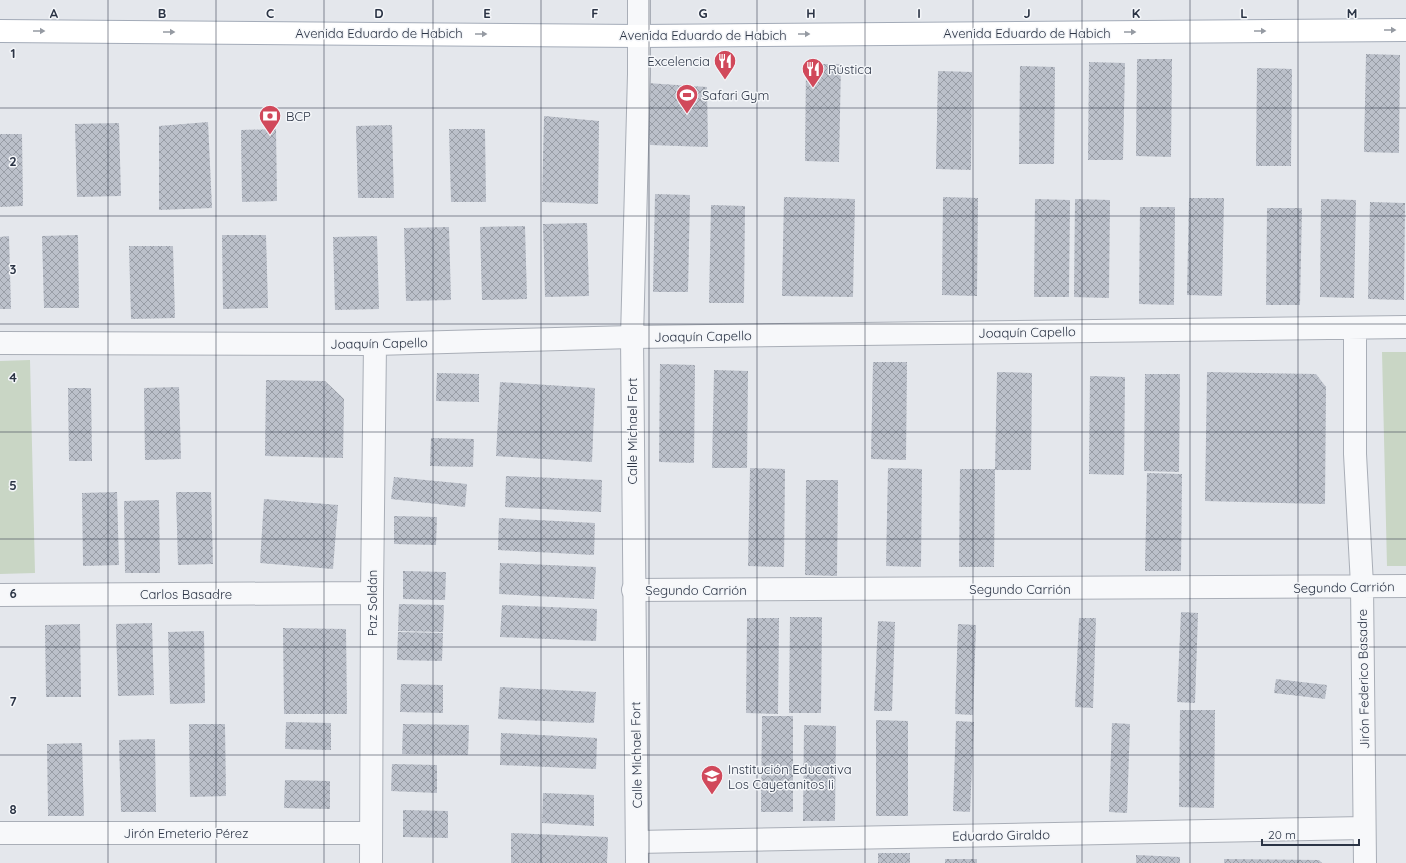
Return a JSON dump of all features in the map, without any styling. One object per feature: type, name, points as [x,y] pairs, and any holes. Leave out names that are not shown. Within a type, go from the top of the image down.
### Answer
[{"type":"main road","name":"Avenida Eduardo de Habich","points":[[0,31],[639,36],[1406,30]]},
{"type":"street","name":"Calle Michael Fort","points":[[637,863],[633,590],[632,337],[639,74],[638,0]]},
{"type":"street","name":"Joaquín Capello","points":[[0,343],[375,344],[632,337],[1406,327]]},
{"type":"street","name":"Jirón Federico Basadre","points":[[1354,328],[1355,454],[1362,585],[1365,863]]},
{"type":"street","name":"Paz Soldán","points":[[371,863],[375,344]]},
{"type":"street","name":"Segundo Carrión","points":[[633,590],[1315,587],[1362,585],[1406,586]]},
{"type":"street","name":"Carlos Basadre","points":[[0,595],[372,593]]},
{"type":"street","name":"Eduardo Giraldo","points":[[637,842],[1364,828]]},
{"type":"street","name":"Jirón Emeterio Pérez","points":[[0,833],[371,833]]},
{"type":"green space","points":[[1382,352],[1406,352],[1406,566],[1387,566]]},
{"type":"green space","points":[[30,360],[35,573],[0,574],[0,361]]},
{"type":"building","points":[[1366,54],[1400,55],[1399,153],[1364,152]]},
{"type":"building","points":[[1137,59],[1172,59],[1171,157],[1136,156]]},
{"type":"building","points":[[1089,62],[1125,63],[1123,160],[1088,160]]},
{"type":"building","points":[[806,64],[841,64],[839,162],[805,161]]},
{"type":"building","points":[[1020,66],[1055,67],[1054,164],[1019,164]]},
{"type":"building","points":[[1257,68],[1292,69],[1291,166],[1256,166]]},
{"type":"building","points":[[938,71],[972,72],[971,170],[936,169]]},
{"type":"building","points":[[647,83],[707,87],[708,147],[650,145]]},
{"type":"building","points":[[544,116],[599,121],[598,204],[542,202]]},
{"type":"building","points":[[208,122],[212,208],[159,210],[159,126]]},
{"type":"building","points":[[119,123],[121,196],[77,197],[75,124]]},
{"type":"building","points":[[392,125],[394,198],[358,198],[356,126]]},
{"type":"building","points":[[276,129],[277,201],[242,202],[241,130]]},
{"type":"building","points":[[449,129],[485,129],[486,202],[451,202]]},
{"type":"building","points":[[0,134],[22,134],[23,206],[0,207]]},
{"type":"building","points":[[655,194],[690,195],[688,292],[653,292]]},
{"type":"building","points":[[784,197],[855,199],[853,297],[782,296]]},
{"type":"building","points":[[943,197],[978,198],[977,296],[942,295]]},
{"type":"building","points":[[1189,198],[1224,198],[1222,296],[1187,295]]},
{"type":"building","points":[[1035,199],[1070,200],[1069,297],[1034,297]]},
{"type":"building","points":[[1075,199],[1110,200],[1109,298],[1074,297]]},
{"type":"building","points":[[1321,199],[1356,200],[1354,298],[1320,297]]},
{"type":"building","points":[[1370,202],[1405,203],[1404,300],[1368,299]]},
{"type":"building","points":[[711,205],[745,206],[744,303],[709,303]]},
{"type":"building","points":[[1140,207],[1175,207],[1174,305],[1139,304]]},
{"type":"building","points":[[1267,208],[1302,208],[1300,305],[1266,305]]},
{"type":"building","points":[[587,223],[589,296],[545,297],[543,224]]},
{"type":"building","points":[[525,226],[527,299],[482,300],[480,227]]},
{"type":"building","points":[[449,227],[451,300],[406,301],[404,228]]},
{"type":"building","points":[[78,235],[79,308],[44,308],[42,236]]},
{"type":"building","points":[[222,235],[266,235],[268,308],[223,309]]},
{"type":"building","points":[[9,236],[11,309],[0,309],[0,237]]},
{"type":"building","points":[[377,236],[379,309],[335,310],[333,237]]},
{"type":"building","points":[[129,246],[173,246],[175,318],[131,319]]},
{"type":"building","points":[[873,362],[907,362],[906,460],[871,459]]},
{"type":"building","points":[[660,364],[695,365],[694,463],[659,462]]},
{"type":"building","points":[[714,370],[748,371],[747,468],[712,468]]},
{"type":"building","points":[[997,372],[1032,373],[1031,470],[995,470]]},
{"type":"building","points":[[1207,372],[1316,374],[1326,387],[1325,504],[1205,501]]},
{"type":"building","points":[[437,373],[479,374],[479,402],[436,401]]},
{"type":"building","points":[[1145,374],[1180,374],[1179,472],[1144,471]]},
{"type":"building","points":[[1090,376],[1125,377],[1124,475],[1089,474]]},
{"type":"building","points":[[266,380],[325,381],[344,399],[343,458],[265,456]]},
{"type":"building","points":[[500,382],[595,388],[592,462],[496,456]]},
{"type":"building","points":[[179,387],[181,459],[145,460],[144,388]]},
{"type":"building","points":[[68,388],[91,388],[92,461],[69,461]]},
{"type":"building","points":[[431,438],[474,439],[473,467],[430,466]]},
{"type":"building","points":[[750,468],[785,469],[784,567],[748,566]]},
{"type":"building","points":[[888,468],[922,469],[921,567],[886,566]]},
{"type":"building","points":[[960,469],[995,469],[994,567],[959,567]]},
{"type":"building","points":[[1147,473],[1182,474],[1181,571],[1145,571]]},
{"type":"building","points":[[506,476],[602,480],[601,512],[505,507]]},
{"type":"building","points":[[394,477],[467,484],[465,507],[391,499]]},
{"type":"building","points":[[806,480],[838,480],[837,576],[805,575]]},
{"type":"building","points":[[117,492],[119,565],[83,566],[82,493]]},
{"type":"building","points":[[176,492],[211,492],[213,564],[178,565]]},
{"type":"building","points":[[264,499],[338,505],[333,569],[260,563]]},
{"type":"building","points":[[159,500],[160,573],[125,573],[124,501]]},
{"type":"building","points":[[394,516],[437,517],[436,545],[394,544]]},
{"type":"building","points":[[499,518],[595,523],[594,555],[498,550]]},
{"type":"building","points":[[500,563],[596,567],[594,599],[499,594]]},
{"type":"building","points":[[403,571],[446,572],[445,600],[403,599]]},
{"type":"building","points":[[399,604],[444,605],[443,632],[398,631]]},
{"type":"building","points":[[502,605],[597,609],[596,641],[500,637]]},
{"type":"building","points":[[1181,612],[1198,613],[1195,703],[1177,702]]},
{"type":"building","points":[[790,617],[822,617],[821,713],[789,713]]},
{"type":"building","points":[[747,618],[779,618],[778,714],[746,713]]},
{"type":"building","points":[[1079,618],[1096,618],[1093,708],[1075,707]]},
{"type":"building","points":[[878,621],[895,622],[892,711],[874,711]]},
{"type":"building","points":[[152,623],[154,695],[118,696],[116,624]]},
{"type":"building","points":[[80,624],[81,697],[46,697],[45,625]]},
{"type":"building","points":[[958,624],[976,625],[973,715],[955,714]]},
{"type":"building","points":[[283,628],[346,629],[347,714],[284,714]]},
{"type":"building","points":[[204,631],[205,703],[170,704],[168,632]]},
{"type":"building","points":[[398,632],[443,633],[442,661],[397,660]]},
{"type":"building","points":[[1276,679],[1327,685],[1325,699],[1274,693]]},
{"type":"building","points":[[401,684],[443,685],[443,713],[400,712]]},
{"type":"building","points":[[500,687],[596,692],[594,723],[498,719]]},
{"type":"building","points":[[1180,710],[1215,710],[1214,808],[1179,807]]},
{"type":"building","points":[[762,716],[793,716],[793,812],[761,812]]},
{"type":"building","points":[[876,720],[908,721],[908,816],[876,816]]},
{"type":"building","points":[[956,721],[974,722],[970,812],[953,811]]},
{"type":"building","points":[[286,722],[331,723],[331,750],[285,749]]},
{"type":"building","points":[[1112,723],[1130,724],[1127,813],[1109,812]]},
{"type":"building","points":[[189,724],[225,724],[226,796],[190,797]]},
{"type":"building","points":[[403,724],[469,725],[468,755],[402,754]]},
{"type":"building","points":[[804,725],[836,726],[835,821],[803,821]]},
{"type":"building","points":[[501,733],[597,738],[596,769],[500,765]]},
{"type":"building","points":[[155,739],[156,812],[121,812],[119,740]]},
{"type":"building","points":[[82,743],[84,816],[48,816],[47,744]]},
{"type":"building","points":[[392,764],[437,765],[437,793],[391,791]]},
{"type":"building","points":[[285,780],[330,781],[330,809],[284,808]]},
{"type":"building","points":[[543,793],[594,795],[594,826],[542,823]]},
{"type":"building","points":[[403,810],[448,811],[448,838],[403,837]]},
{"type":"building","points":[[511,833],[608,837],[607,863],[511,863]]},
{"type":"building","points":[[878,853],[910,853],[910,863],[878,863]]},
{"type":"building","points":[[1136,855],[1180,857],[1180,863],[1136,863]]},
{"type":"building","points":[[945,859],[977,859],[977,863],[945,863]]},
{"type":"building","points":[[1224,859],[1319,860],[1322,863],[1224,863]]},
{"type":"place","name":"Excelencia","points":[[725,80]]},
{"type":"place","name":"Rústica","points":[[813,88]]},
{"type":"place","name":"Safari Gym","points":[[687,114]]},
{"type":"place","name":"BCP","points":[[270,136]]},
{"type":"place","name":"Institución Educativa Los Cayetanitos Ii","points":[[712,796]]}]
